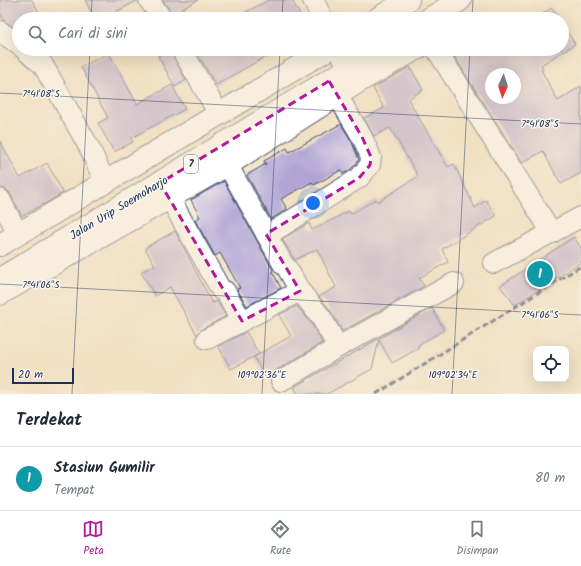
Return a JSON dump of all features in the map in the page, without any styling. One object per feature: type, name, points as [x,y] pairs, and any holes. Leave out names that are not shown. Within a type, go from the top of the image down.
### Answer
[{"type":"highway","points":[[388,12],[408,0]]},
{"type":"highway","points":[[440,12],[460,0]]},
{"type":"highway","name":"7","points":[[0,245],[11,232],[217,111],[315,56]]},
{"type":"highway","name":"Jalan Urip Soemoharjo","points":[[0,279],[165,190],[223,156],[334,89],[350,69],[371,56]]},
{"type":"street","points":[[149,0],[157,12]]},
{"type":"street","points":[[313,0],[319,12]]},
{"type":"street","points":[[0,30],[12,39]]},
{"type":"street","points":[[32,56],[43,65],[89,147],[103,179]]},
{"type":"street","points":[[185,56],[217,111],[302,56]]},
{"type":"street","points":[[342,56],[350,69]]},
{"type":"street","points":[[266,234],[359,178],[370,165],[371,157],[362,137],[334,89],[403,56]]},
{"type":"street","points":[[440,56],[552,233]]},
{"type":"street","points":[[223,156],[266,234],[300,290],[321,317],[338,347]]},
{"type":"street","points":[[0,295],[165,190],[221,290],[225,291],[242,321]]},
{"type":"street","points":[[0,199],[11,232]]},
{"type":"street","points":[[494,263],[581,217]]},
{"type":"street","points":[[281,381],[338,347],[454,283]]},
{"type":"street","points":[[207,339],[300,290]]},
{"type":"highlighted area","points":[[329,81],[362,137],[371,157],[370,165],[359,178],[266,234],[300,291],[242,321],[160,183]]},
{"type":"building","points":[[0,0],[32,0],[39,12],[12,12],[12,26],[4,21],[0,13]]},
{"type":"building","points":[[85,0],[138,0],[116,12],[91,12]]},
{"type":"building","points":[[163,0],[198,0],[176,12],[171,12]]},
{"type":"building","points":[[269,0],[292,0],[298,12],[246,12]]},
{"type":"building","points":[[552,8],[555,12],[545,12]]},
{"type":"building","points":[[569,35],[575,44],[569,48]]},
{"type":"building","points":[[103,56],[111,56],[137,104],[172,85],[185,109],[131,138],[133,142],[114,152],[98,123],[108,118],[81,67]]},
{"type":"building","points":[[158,56],[173,56],[186,80],[175,87]]},
{"type":"building","points":[[199,56],[270,56],[265,57],[216,85]]},
{"type":"building","points":[[454,56],[556,56],[541,65],[543,69],[541,70],[558,101],[581,86],[581,173],[561,184],[543,151],[522,163]]},
{"type":"building","points":[[410,67],[423,90],[408,99],[448,167],[454,164],[475,208],[486,200],[496,216],[442,249],[448,262],[419,278],[424,286],[342,331],[331,311],[319,297],[336,287],[317,249],[295,260],[282,239],[309,223],[312,230],[349,211],[351,214],[376,199],[378,202],[418,176],[390,128],[374,136],[364,118],[384,108],[373,88]]},
{"type":"building","points":[[341,124],[352,142],[359,160],[351,169],[343,174],[341,170],[314,185],[312,182],[281,199],[287,209],[271,219],[247,175],[266,164],[264,161],[287,148],[289,152]]},
{"type":"building","points":[[0,141],[20,178],[47,163],[63,193],[22,216],[10,193],[6,189],[0,188]]},
{"type":"building","points":[[224,181],[273,270],[272,271],[281,288],[247,306],[237,289],[240,288],[220,253],[215,256],[195,220],[200,217],[191,200]]},
{"type":"building","points":[[175,231],[212,303],[217,301],[226,316],[202,329],[197,335],[170,287],[155,296],[141,272],[155,265],[145,248]]},
{"type":"building","points":[[574,237],[581,248],[581,262],[515,305],[500,286]]},
{"type":"building","points":[[297,306],[311,323],[322,343],[275,371],[266,379],[254,357],[291,336],[279,315]]},
{"type":"building","points":[[432,308],[444,330],[418,345],[419,348],[392,363],[379,340],[372,369],[327,394],[298,394],[294,387]]},
{"type":"building","points":[[246,332],[259,354],[231,369],[218,346]]},
{"type":"railway","points":[[376,394],[581,266]]},
{"type":"place","name":"Stasiun Gumilir","points":[[540,274]]}]
